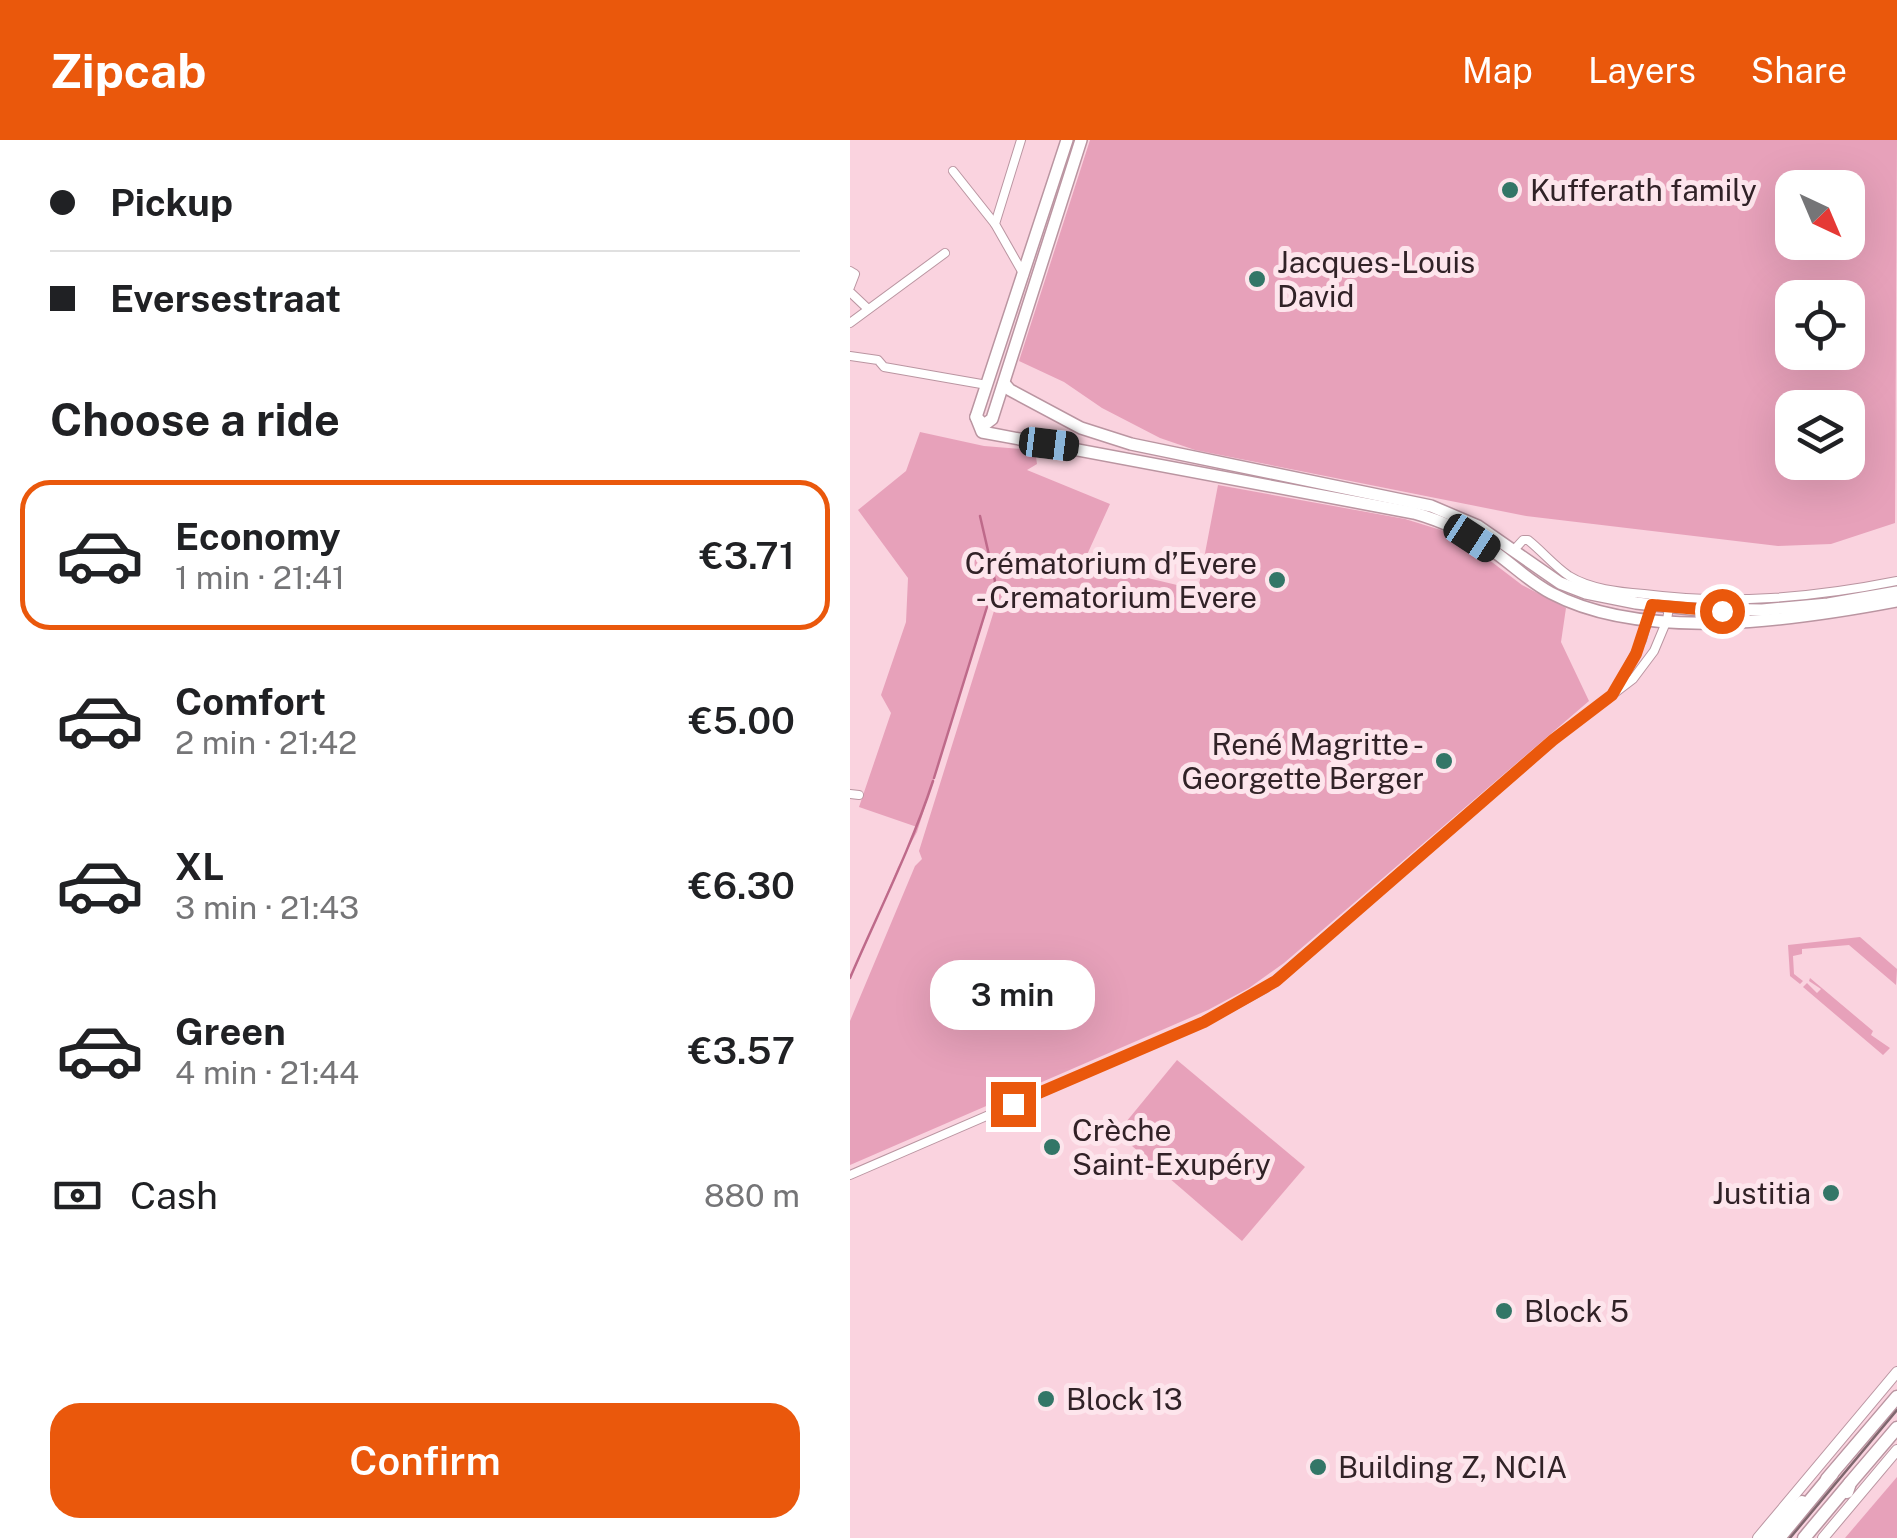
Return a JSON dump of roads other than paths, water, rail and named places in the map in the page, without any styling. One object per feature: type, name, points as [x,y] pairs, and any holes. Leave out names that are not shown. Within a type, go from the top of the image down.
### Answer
[{"type":"main road","points":[[976,417],[982,424],[990,424],[1004,383],[1006,352],[1024,275],[1067,140]]},
{"type":"main road","points":[[1081,140],[1036,282],[1006,352],[986,385],[976,417],[979,429],[1414,512],[1452,526],[1573,588],[1653,600],[1668,614],[1761,622],[1897,601]]},
{"type":"main road","points":[[1004,383],[1058,416],[1102,436],[1172,454],[1432,506],[1478,526],[1550,592],[1610,614],[1650,619],[1668,614],[1778,609],[1897,592]]},
{"type":"main road","points":[[1779,1538],[1897,1397]]},
{"type":"main road","points":[[1804,1538],[1897,1428]]},
{"type":"main road","points":[[1768,1538],[1832,1474]]},
{"type":"main road","points":[[1814,1538],[1846,1497],[1850,1483]]},
{"type":"street","points":[[995,224],[1021,140]]},
{"type":"street","points":[[953,171],[995,224],[1024,275],[1036,282]]},
{"type":"street","points":[[850,323],[945,253]]},
{"type":"street","points":[[850,271],[855,274],[850,290],[868,309]]},
{"type":"street","points":[[850,356],[878,360],[884,367],[986,385]]},
{"type":"street","points":[[1509,556],[1523,540],[1531,542],[1570,576],[1653,600],[1778,600],[1897,581]]},
{"type":"street","points":[[1612,695],[1629,668],[1650,619],[1653,600]]},
{"type":"street","points":[[850,1175],[1217,1016],[1266,988],[1553,740],[1642,670],[1668,614]]},
{"type":"street","points":[[1758,1538],[1897,1372]]},
{"type":"street","points":[[1823,1538],[1897,1450]]},
{"type":"waterway","points":[[934,778],[995,581],[980,516]]},
{"type":"waterway","points":[[850,978],[933,781]]},
{"type":"tram line","points":[[1790,1538],[1897,1410]]},
{"type":"place","name":"Kufferath family","points":[[1510,190]]},
{"type":"place","name":"Jacques-Louis David","points":[[1257,279]]},
{"type":"place","name":"Crématorium d’Evere - Crematorium Evere","points":[[1277,580]]},
{"type":"place","name":"René Magritte - Georgette Berger","points":[[1444,761]]},
{"type":"place","name":"Crèche Saint-Exupéry","points":[[1052,1147]]},
{"type":"place","name":"Justitia","points":[[1831,1193]]},
{"type":"place","name":"Block 5","points":[[1504,1311]]},
{"type":"place","name":"Block 13","points":[[1046,1399]]},
{"type":"place","name":"Building Z, NCIA","points":[[1318,1467]]}]
